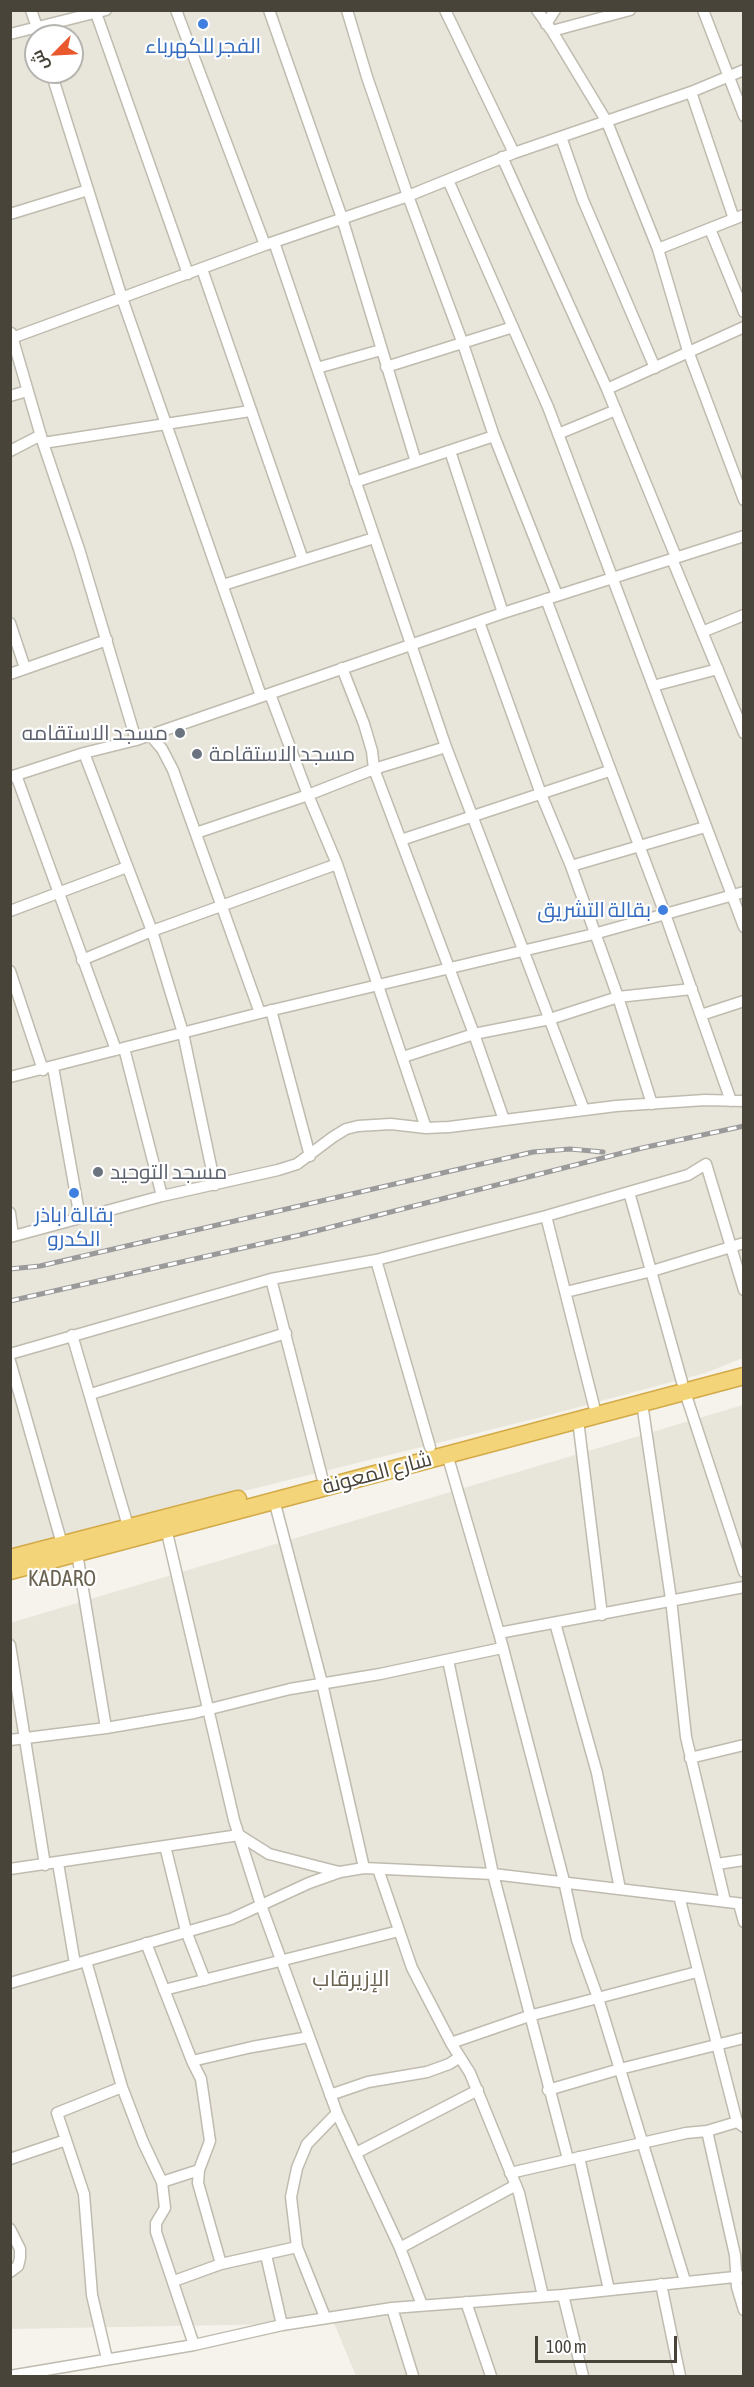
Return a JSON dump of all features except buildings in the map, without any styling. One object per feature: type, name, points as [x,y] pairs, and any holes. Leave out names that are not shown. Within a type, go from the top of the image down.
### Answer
[{"type":"highway","name":"شارع المعونة","points":[[10,1558],[128,1526],[165,1524],[274,1500],[642,1403],[744,1365]]},
{"type":"highway","name":"شارع المعونة","points":[[10,1570],[77,1553],[165,1524],[430,1447],[594,1406],[744,1376]]},
{"type":"street","points":[[176,10],[317,368],[446,747],[584,1110]]},
{"type":"street","points":[[269,10],[342,218],[416,462]]},
{"type":"street","points":[[347,10],[367,77],[408,196],[463,344],[494,436],[557,595]]},
{"type":"street","points":[[445,10],[514,153]]},
{"type":"street","points":[[537,10],[607,122],[658,249],[688,351],[744,500]]},
{"type":"street","points":[[549,28],[555,10]]},
{"type":"street","points":[[549,28],[630,10]]},
{"type":"street","points":[[702,10],[744,116]]},
{"type":"street","points":[[64,24],[101,12],[188,274]]},
{"type":"street","points":[[136,740],[79,549],[42,439],[11,335],[408,196],[502,157],[691,92],[744,70]]},
{"type":"street","points":[[55,84],[122,298],[165,424],[223,585],[266,695],[337,864],[426,1128]]},
{"type":"street","points":[[658,249],[739,217],[691,92]]},
{"type":"street","points":[[561,137],[583,200],[655,368]]},
{"type":"street","points":[[502,157],[616,410],[702,632],[744,733]]},
{"type":"street","points":[[448,180],[558,434],[744,927]]},
{"type":"street","points":[[10,214],[88,190]]},
{"type":"street","points":[[710,229],[744,312]]},
{"type":"street","points":[[202,269],[303,560]]},
{"type":"street","points":[[386,367],[513,327]]},
{"type":"street","points":[[607,390],[744,327]]},
{"type":"street","points":[[317,368],[381,350]]},
{"type":"street","points":[[10,396],[27,391]]},
{"type":"street","points":[[558,434],[616,410]]},
{"type":"street","points":[[10,450],[42,439],[250,411]]},
{"type":"street","points":[[355,482],[494,436]]},
{"type":"street","points":[[450,451],[503,613]]},
{"type":"street","points":[[162,1196],[120,1049],[82,960],[13,776],[84,753],[136,740],[503,613],[744,536]]},
{"type":"street","points":[[223,585],[374,538]]},
{"type":"street","points":[[546,599],[637,846],[665,914],[731,1101]]},
{"type":"street","points":[[702,632],[744,615]]},
{"type":"street","points":[[479,622],[541,794],[571,866],[618,997],[652,1104]]},
{"type":"street","points":[[10,623],[26,668]]},
{"type":"street","points":[[10,674],[107,640]]},
{"type":"street","points":[[342,668],[364,724],[372,751],[374,769],[504,1120]]},
{"type":"street","points":[[653,686],[718,669]]},
{"type":"street","points":[[150,735],[162,749],[173,770],[221,906],[266,1012],[310,1155]]},
{"type":"street","points":[[196,833],[308,795],[374,769],[446,747]]},
{"type":"street","points":[[84,753],[152,931],[183,1033],[215,1185]]},
{"type":"street","points":[[401,840],[609,771]]},
{"type":"street","points":[[571,866],[705,827]]},
{"type":"street","points":[[82,960],[152,931],[337,864]]},
{"type":"street","points":[[10,911],[127,867]]},
{"type":"street","points":[[10,1077],[266,1012],[594,934],[744,892]]},
{"type":"street","points":[[10,971],[48,1068],[80,1218]]},
{"type":"street","points":[[403,1057],[474,1034],[550,1019],[618,997],[692,989]]},
{"type":"street","points":[[700,1015],[744,1001]]},
{"type":"street","points":[[10,1213],[12,1237],[162,1196],[278,1170],[310,1155],[340,1133],[358,1126],[392,1124],[426,1128],[652,1104],[705,1100],[744,1101]]},
{"type":"street","points":[[10,1354],[271,1279],[376,1260],[546,1216],[688,1175],[706,1164],[744,1290]]},
{"type":"street","points":[[629,1192],[683,1387],[744,1572]]},
{"type":"street","points":[[546,1216],[594,1406]]},
{"type":"street","points":[[566,1292],[652,1271],[744,1243]]},
{"type":"street","points":[[376,1260],[430,1447]]},
{"type":"street","points":[[271,1279],[322,1477]]},
{"type":"street","points":[[91,1394],[286,1334]]},
{"type":"street","points":[[72,1335],[128,1526]]},
{"type":"street","points":[[10,1361],[62,1544]]},
{"type":"street","points":[[642,1403],[672,1599],[682,1711],[690,1758],[725,1901]]},
{"type":"street","points":[[578,1420],[602,1615]]},
{"type":"street","points":[[447,1454],[499,1633],[564,1881],[577,1940],[598,1998],[686,2281]]},
{"type":"street","points":[[274,1500],[322,1683],[364,1868]]},
{"type":"street","points":[[165,1524],[239,1835],[261,1905],[337,2113],[400,2248],[422,2305]]},
{"type":"street","points":[[77,1553],[106,1728]]},
{"type":"street","points":[[499,1633],[744,1587]]},
{"type":"street","points":[[555,1623],[597,1773],[620,1889]]},
{"type":"street","points":[[10,1645],[45,1865]]},
{"type":"street","points":[[10,1740],[106,1728],[210,1709],[272,1693],[502,1648]]},
{"type":"street","points":[[448,1660],[493,1874],[529,2016],[548,2090],[573,2158],[609,2290]]},
{"type":"street","points":[[690,1758],[744,1745]]},
{"type":"street","points":[[10,1869],[239,1835],[269,1854],[340,1872]]},
{"type":"street","points":[[165,1846],[186,1932],[205,1980]]},
{"type":"street","points":[[717,1864],[744,1860]]},
{"type":"street","points":[[58,1863],[81,1963],[122,2088],[143,2142],[162,2182],[165,2208],[156,2223],[156,2232],[194,2345]]},
{"type":"street","points":[[10,1983],[231,1919],[297,1887],[340,1872],[364,1868],[493,1874],[725,1901],[741,1904],[744,1922]]},
{"type":"street","points":[[378,1869],[412,1968],[478,2090],[516,2185],[543,2296]]},
{"type":"street","points":[[510,2173],[686,2133],[740,2125],[716,2044],[679,1896]]},
{"type":"street","points":[[164,1990],[399,1932]]},
{"type":"street","points":[[146,1943],[201,2079],[210,2141],[199,2170],[198,2183],[221,2264]]},
{"type":"street","points":[[451,2043],[529,2016],[697,1972]]},
{"type":"street","points":[[192,2061],[309,2037]]},
{"type":"street","points":[[548,2090],[620,2069],[744,2038]]},
{"type":"street","points":[[330,2095],[368,2082],[427,2072],[449,2064],[460,2057]]},
{"type":"street","points":[[107,2359],[92,2295],[84,2194],[57,2113],[122,2088]]},
{"type":"street","points":[[356,2153],[478,2090]]},
{"type":"street","points":[[326,2317],[297,2247],[291,2197],[297,2168],[307,2144],[337,2113]]},
{"type":"street","points":[[707,2131],[740,2277],[744,2310]]},
{"type":"street","points":[[10,2159],[66,2140]]},
{"type":"street","points":[[162,2182],[199,2170]]},
{"type":"street","points":[[400,2248],[516,2185]]},
{"type":"street","points":[[10,2229],[20,2249],[18,2266],[10,2271]]},
{"type":"street","points":[[174,2281],[221,2264],[297,2247]]},
{"type":"street","points":[[266,2255],[282,2325]]},
{"type":"street","points":[[10,2376],[194,2345],[326,2317],[392,2308],[563,2295],[740,2277]]},
{"type":"street","points":[[661,2284],[680,2376]]},
{"type":"street","points":[[563,2295],[583,2376]]},
{"type":"street","points":[[466,2302],[492,2376]]},
{"type":"street","points":[[392,2308],[413,2376]]},
{"type":"shaded area","points":[[10,11],[744,11],[743,1358],[705,1373],[534,1419],[11,1549]]},
{"type":"shaded area","points":[[743,1405],[743,2376],[356,2376],[334,2323],[11,2329],[10,1623]]},
{"type":"railway","points":[[10,1301],[300,1235],[642,1148],[744,1126]]},
{"type":"railway","points":[[10,1269],[40,1266],[533,1152],[570,1149],[603,1152]]},
{"type":"place","name":"الفجر للكهرباء","points":[[203,24]]},
{"type":"place","name":"مسجد الاستقامه","points":[[180,733]]},
{"type":"place","name":"مسجد الاستقامة","points":[[197,754]]},
{"type":"place","name":"بقالة التشريق","points":[[663,910]]},
{"type":"place","name":"مسجد التوحيد","points":[[98,1172]]},
{"type":"place","name":"بقالة اباذر الكدرو","points":[[74,1193]]},
{"type":"district","name":"KADARO","points":[[62,1579]]},
{"type":"district","name":"الإزيرقاب","points":[[351,1979]]}]
